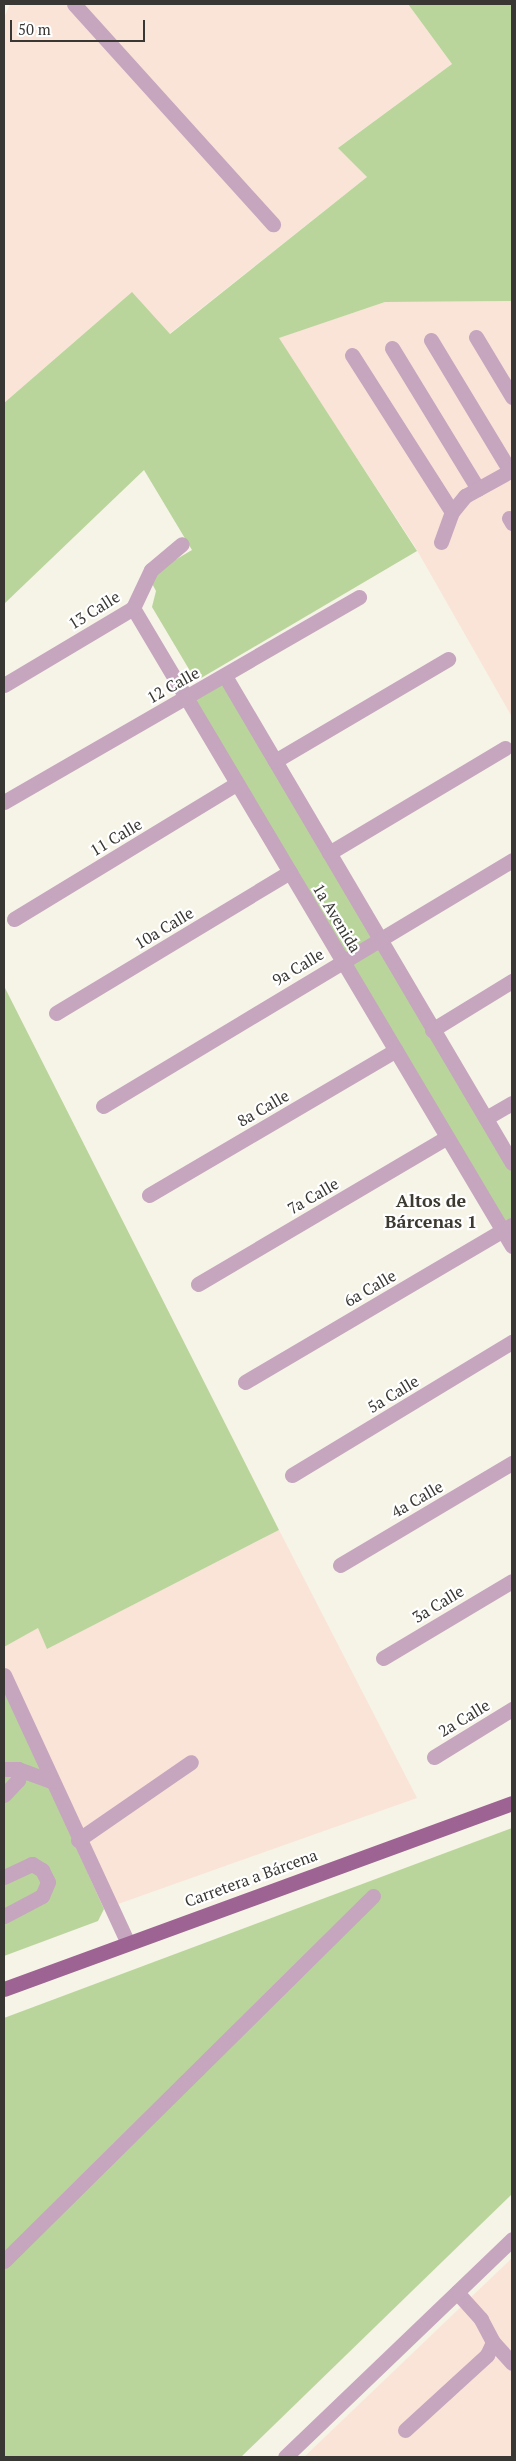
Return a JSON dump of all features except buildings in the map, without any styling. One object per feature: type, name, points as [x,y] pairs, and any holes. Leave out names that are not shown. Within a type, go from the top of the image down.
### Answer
[{"type":"main road","name":"Carretera a Bárcena","points":[[4,1989],[127,1941],[512,1803]]},
{"type":"street","points":[[74,4],[273,224]]},
{"type":"street","points":[[476,337],[512,397]]},
{"type":"street","points":[[431,340],[511,470],[466,496],[452,512],[442,542]]},
{"type":"street","points":[[392,348],[478,489]]},
{"type":"street","points":[[352,354],[452,512]]},
{"type":"street","name":"13 Calle","points":[[4,686],[133,608],[151,570],[182,544]]},
{"type":"street","name":"12 Calle","points":[[4,802],[359,597]]},
{"type":"street","name":"1a Avenida","points":[[133,608],[396,1050],[446,1138],[508,1227],[512,1246]]},
{"type":"street","points":[[275,761],[448,660]]},
{"type":"street","name":"1a Avenida","points":[[225,676],[512,1163]]},
{"type":"street","points":[[330,853],[506,748]]},
{"type":"street","name":"11 Calle","points":[[14,919],[236,784]]},
{"type":"street","name":"9a Calle","points":[[103,1106],[342,960],[512,860]]},
{"type":"street","name":"10a Calle","points":[[56,1014],[290,872]]},
{"type":"street","points":[[432,1030],[512,982]]},
{"type":"street","name":"8a Calle","points":[[149,1195],[396,1050]]},
{"type":"street","points":[[486,1118],[512,1103]]},
{"type":"street","name":"7a Calle","points":[[198,1284],[446,1138]]},
{"type":"street","name":"6a Calle","points":[[245,1382],[508,1227]]},
{"type":"street","name":"5a Calle","points":[[292,1475],[512,1342]]},
{"type":"street","name":"4a Calle","points":[[340,1565],[512,1464]]},
{"type":"street","name":"3a Calle","points":[[383,1658],[512,1581]]},
{"type":"street","points":[[4,1675],[78,1840],[127,1941]]},
{"type":"street","name":"2a Calle","points":[[434,1756],[512,1709]]},
{"type":"street","points":[[78,1840],[191,1762]]},
{"type":"street","points":[[11,1769],[51,1781]]},
{"type":"street","points":[[4,1795],[18,1780],[11,1769]]},
{"type":"street","points":[[4,1876],[32,1864],[42,1870],[48,1882],[42,1896],[4,1916]]},
{"type":"street","points":[[4,2261],[373,1896]]},
{"type":"street","points":[[285,2457],[512,2239]]},
{"type":"street","points":[[457,2292],[481,2319],[493,2342],[512,2362]]},
{"type":"street","points":[[405,2430],[487,2354],[493,2342]]},
{"type":"shaded area","points":[[10,4],[408,4],[452,64],[339,147],[367,177],[169,334],[131,293],[4,403],[4,18]]},
{"type":"shaded area","points":[[512,301],[512,717],[414,545],[278,338],[385,302]]},
{"type":"shaded area","points":[[279,1530],[417,1798],[104,1909],[4,1686],[4,1647],[39,1627],[48,1648]]},
{"type":"shaded area","points":[[512,2258],[512,2457],[304,2457]]},
{"type":"green space","points":[[408,4],[512,4],[512,301],[385,302],[279,338],[417,551],[196,681],[152,607],[156,591],[148,576],[192,550],[144,470],[4,604],[4,403],[132,292],[170,334],[367,177],[338,148],[452,64]]},
{"type":"green space","points":[[225,676],[512,1163],[512,1246],[186,697]]},
{"type":"green space","points":[[4,986],[279,1530],[47,1649],[38,1628],[4,1647]]},
{"type":"green space","points":[[4,1686],[104,1909],[98,1921],[4,1956]]},
{"type":"green space","points":[[512,1828],[512,2194],[241,2457],[4,2457],[4,2018]]},
{"type":"district","name":"Altos de Bárcenas 1","points":[[431,1211]]}]
